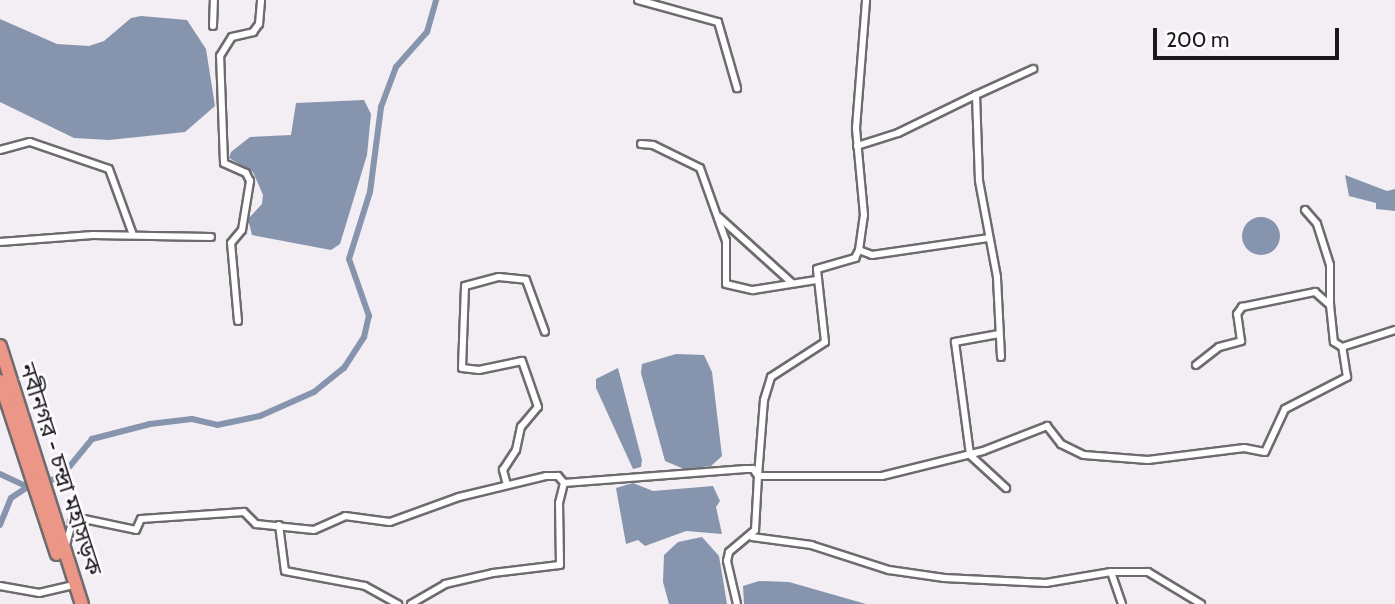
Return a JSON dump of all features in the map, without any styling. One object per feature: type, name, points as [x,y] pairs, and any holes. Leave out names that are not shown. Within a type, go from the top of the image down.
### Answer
[{"type":"highway","name":"নবীনগর - চন্দ্রা মহাসড়ক","points":[[0,346],[74,604]]},
{"type":"highway","name":"নবীনগর - চন্দ্রা মহাসড়ক","points":[[0,381],[35,471]]},
{"type":"highway","name":"নবীনগর - চন্দ্রা মহাসড়ক","points":[[42,494],[65,551],[82,604]]},
{"type":"street","points":[[213,26],[214,0]]},
{"type":"street","points":[[238,321],[230,243],[242,229],[250,181],[246,173],[224,163],[220,56],[232,37],[253,32],[259,24],[261,0]]},
{"type":"street","points":[[638,0],[718,22],[737,88]]},
{"type":"street","points":[[752,537],[764,400],[771,377],[825,342],[816,280],[818,267],[850,260],[859,250],[864,215],[858,146],[860,46],[866,0]]},
{"type":"street","points":[[858,146],[898,133],[1033,69]]},
{"type":"street","points":[[976,95],[979,181],[997,277],[1001,357]]},
{"type":"street","points":[[0,150],[30,142],[109,169],[133,235]]},
{"type":"street","points":[[641,145],[653,145],[700,169],[726,242],[726,284],[752,290],[816,280]]},
{"type":"street","points":[[1305,210],[1317,224],[1330,265],[1334,342],[1342,346],[1395,330]]},
{"type":"street","points":[[717,215],[792,283]]},
{"type":"street","points":[[0,242],[133,235],[211,237]]},
{"type":"street","points":[[859,250],[872,255],[988,238]]},
{"type":"street","points":[[507,485],[503,470],[516,450],[521,427],[538,407],[522,361],[479,370],[463,368],[464,286],[499,278],[526,280],[545,332]]},
{"type":"street","points":[[1196,365],[1219,347],[1241,341],[1237,314],[1242,307],[1315,292],[1331,305]]},
{"type":"street","points":[[999,334],[955,342],[970,455],[1006,488]]},
{"type":"street","points":[[758,476],[882,477],[970,455],[1047,426],[1061,444],[1084,455],[1148,460],[1244,448],[1265,452],[1284,409],[1347,377],[1342,346]]},
{"type":"street","points":[[564,483],[744,469],[753,469],[758,476]]},
{"type":"street","points":[[65,551],[72,523],[84,519],[136,530],[141,519],[244,512],[256,524],[314,530],[345,516],[390,522],[459,497],[546,476],[558,476],[564,483]]},
{"type":"street","points":[[411,604],[445,584],[560,565],[559,503],[564,483]]},
{"type":"street","points":[[279,525],[285,571],[365,586],[398,604]]},
{"type":"street","points":[[737,604],[729,552],[752,537],[811,545],[889,570],[944,579],[1046,583],[1111,572],[1148,572],[1201,604]]},
{"type":"street","points":[[1111,572],[1122,604]]},
{"type":"street","points":[[0,586],[39,593],[69,586]]},
{"type":"water","points":[[141,16],[187,20],[206,49],[215,106],[185,132],[109,140],[74,138],[0,102],[0,19],[57,44],[89,46],[104,41],[131,18]]},
{"type":"water","points":[[364,100],[371,114],[367,155],[340,244],[331,250],[252,235],[248,219],[262,204],[263,195],[253,172],[229,158],[231,152],[250,137],[291,135],[296,103]]},
{"type":"water","points":[[1345,175],[1387,191],[1395,189],[1395,211],[1376,209],[1376,203],[1349,196]]},
{"type":"water","points":[[1261,217],[1275,222],[1280,236],[1275,250],[1261,255],[1247,250],[1242,236],[1247,222]]},
{"type":"water","points":[[676,354],[704,355],[712,372],[722,456],[711,466],[684,469],[665,461],[641,373],[642,364]]},
{"type":"water","points":[[618,368],[642,460],[641,467],[633,469],[596,388],[596,379]]},
{"type":"water","points":[[633,483],[653,491],[713,486],[720,501],[716,507],[722,534],[686,531],[645,546],[638,540],[626,544],[616,488]]},
{"type":"water","points":[[702,537],[719,556],[727,604],[669,604],[663,582],[664,555],[678,542]]},
{"type":"water","points":[[759,581],[789,582],[866,604],[744,604],[743,586]]},
{"type":"waterway","points":[[0,474],[28,487],[61,477],[92,439],[150,424],[192,419],[217,425],[260,416],[314,392],[344,368],[364,337],[369,316],[349,259],[370,192],[381,107],[396,67],[427,32],[436,0]]},
{"type":"waterway","points":[[0,525],[11,498],[26,488]]}]
